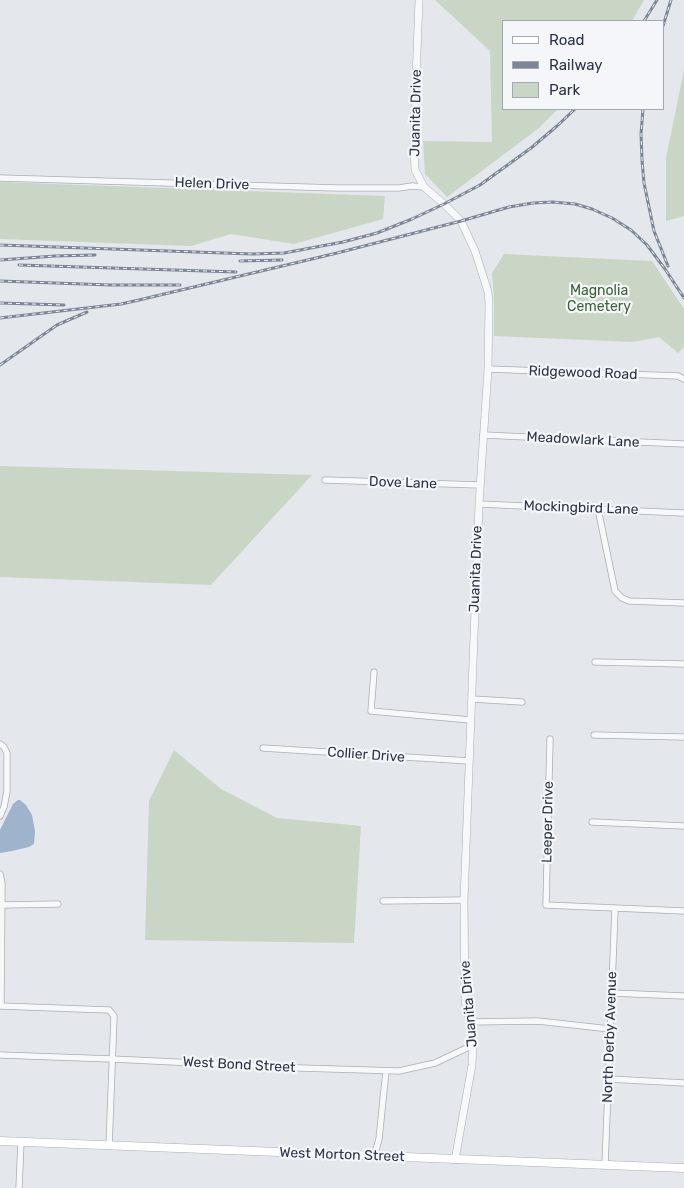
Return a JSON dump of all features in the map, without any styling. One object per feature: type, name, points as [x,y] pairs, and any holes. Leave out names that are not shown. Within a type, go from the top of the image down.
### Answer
[{"type":"main road","name":"West Morton Street","points":[[0,1141],[684,1168]]},
{"type":"street","name":"Juanita Drive","points":[[419,0],[414,148],[416,170],[424,187],[461,221],[475,251],[488,298],[488,370],[479,504],[464,900],[466,1001],[473,1045],[472,1065],[455,1160]]},
{"type":"street","name":"Helen Drive","points":[[0,178],[337,188],[424,187]]},
{"type":"street","name":"Ridgewood Road","points":[[488,370],[678,376],[684,379]]},
{"type":"street","name":"Meadowlark Lane","points":[[483,435],[684,444]]},
{"type":"street","name":"Dove Lane","points":[[325,480],[480,485]]},
{"type":"street","name":"Mockingbird Lane","points":[[479,504],[684,513]]},
{"type":"street","points":[[598,509],[615,592],[622,598],[630,601],[684,603]]},
{"type":"street","points":[[595,662],[684,664]]},
{"type":"street","points":[[374,672],[370,711],[470,720]]},
{"type":"street","points":[[472,699],[522,702]]},
{"type":"street","points":[[594,735],[684,737]]},
{"type":"street","name":"Leeper Drive","points":[[550,739],[546,905],[615,909]]},
{"type":"street","points":[[0,744],[4,747],[6,753],[6,791],[4,807],[0,816]]},
{"type":"street","name":"Collier Drive","points":[[263,748],[469,761]]},
{"type":"street","points":[[592,822],[684,826]]},
{"type":"street","points":[[0,874],[2,883],[0,1006],[109,1010],[114,1016],[109,1146]]},
{"type":"street","points":[[384,901],[464,900]]},
{"type":"street","points":[[2,905],[58,904]]},
{"type":"street","points":[[615,909],[684,911]]},
{"type":"street","name":"North Derby Avenue","points":[[605,1165],[615,909]]},
{"type":"street","points":[[611,993],[684,996]]},
{"type":"street","points":[[470,1022],[538,1021],[610,1029]]},
{"type":"street","name":"West Bond Street","points":[[0,1054],[399,1071],[434,1063],[473,1045]]},
{"type":"street","points":[[374,1156],[379,1139],[386,1071]]},
{"type":"street","points":[[609,1080],[684,1082]]},
{"type":"street","points":[[19,1188],[21,1142]]},
{"type":"green space","points":[[435,0],[644,0],[633,20],[502,20],[502,110],[557,110],[539,128],[447,197],[425,174],[423,141],[492,142],[490,51]]},
{"type":"green space","points":[[684,70],[684,216],[666,221],[666,158]]},
{"type":"green space","points":[[0,182],[385,196],[383,219],[294,244],[231,234],[191,246],[0,239]]},
{"type":"green space","name":"Magnolia Cemetery","points":[[504,254],[652,261],[684,309],[684,347],[678,353],[659,337],[633,342],[494,336],[492,273]]},
{"type":"green space","points":[[0,466],[312,475],[211,585],[0,577]]},
{"type":"green space","points":[[174,750],[221,789],[277,818],[361,826],[354,943],[145,940],[149,801]]},
{"type":"water","points":[[18,800],[26,805],[32,815],[35,831],[34,844],[29,847],[0,853],[0,830],[13,804]]},
{"type":"railway","points":[[645,20],[657,0]]},
{"type":"railway","points":[[664,23],[671,0]]},
{"type":"railway","points":[[0,245],[252,254],[284,253],[343,242],[377,233],[412,219],[480,185],[531,148],[574,110]]},
{"type":"railway","points":[[643,110],[641,134],[644,183],[654,231],[668,266]]},
{"type":"railway","points":[[0,318],[121,304],[337,253],[509,207],[553,202],[575,204],[592,209],[612,218],[631,230],[647,245],[684,298]]},
{"type":"railway","points":[[0,260],[95,255]]},
{"type":"railway","points":[[240,261],[282,260]]},
{"type":"railway","points":[[19,265],[236,272]]},
{"type":"railway","points":[[0,281],[110,285],[180,285]]},
{"type":"railway","points":[[0,303],[64,305]]},
{"type":"railway","points":[[0,365],[57,325],[87,312]]}]
